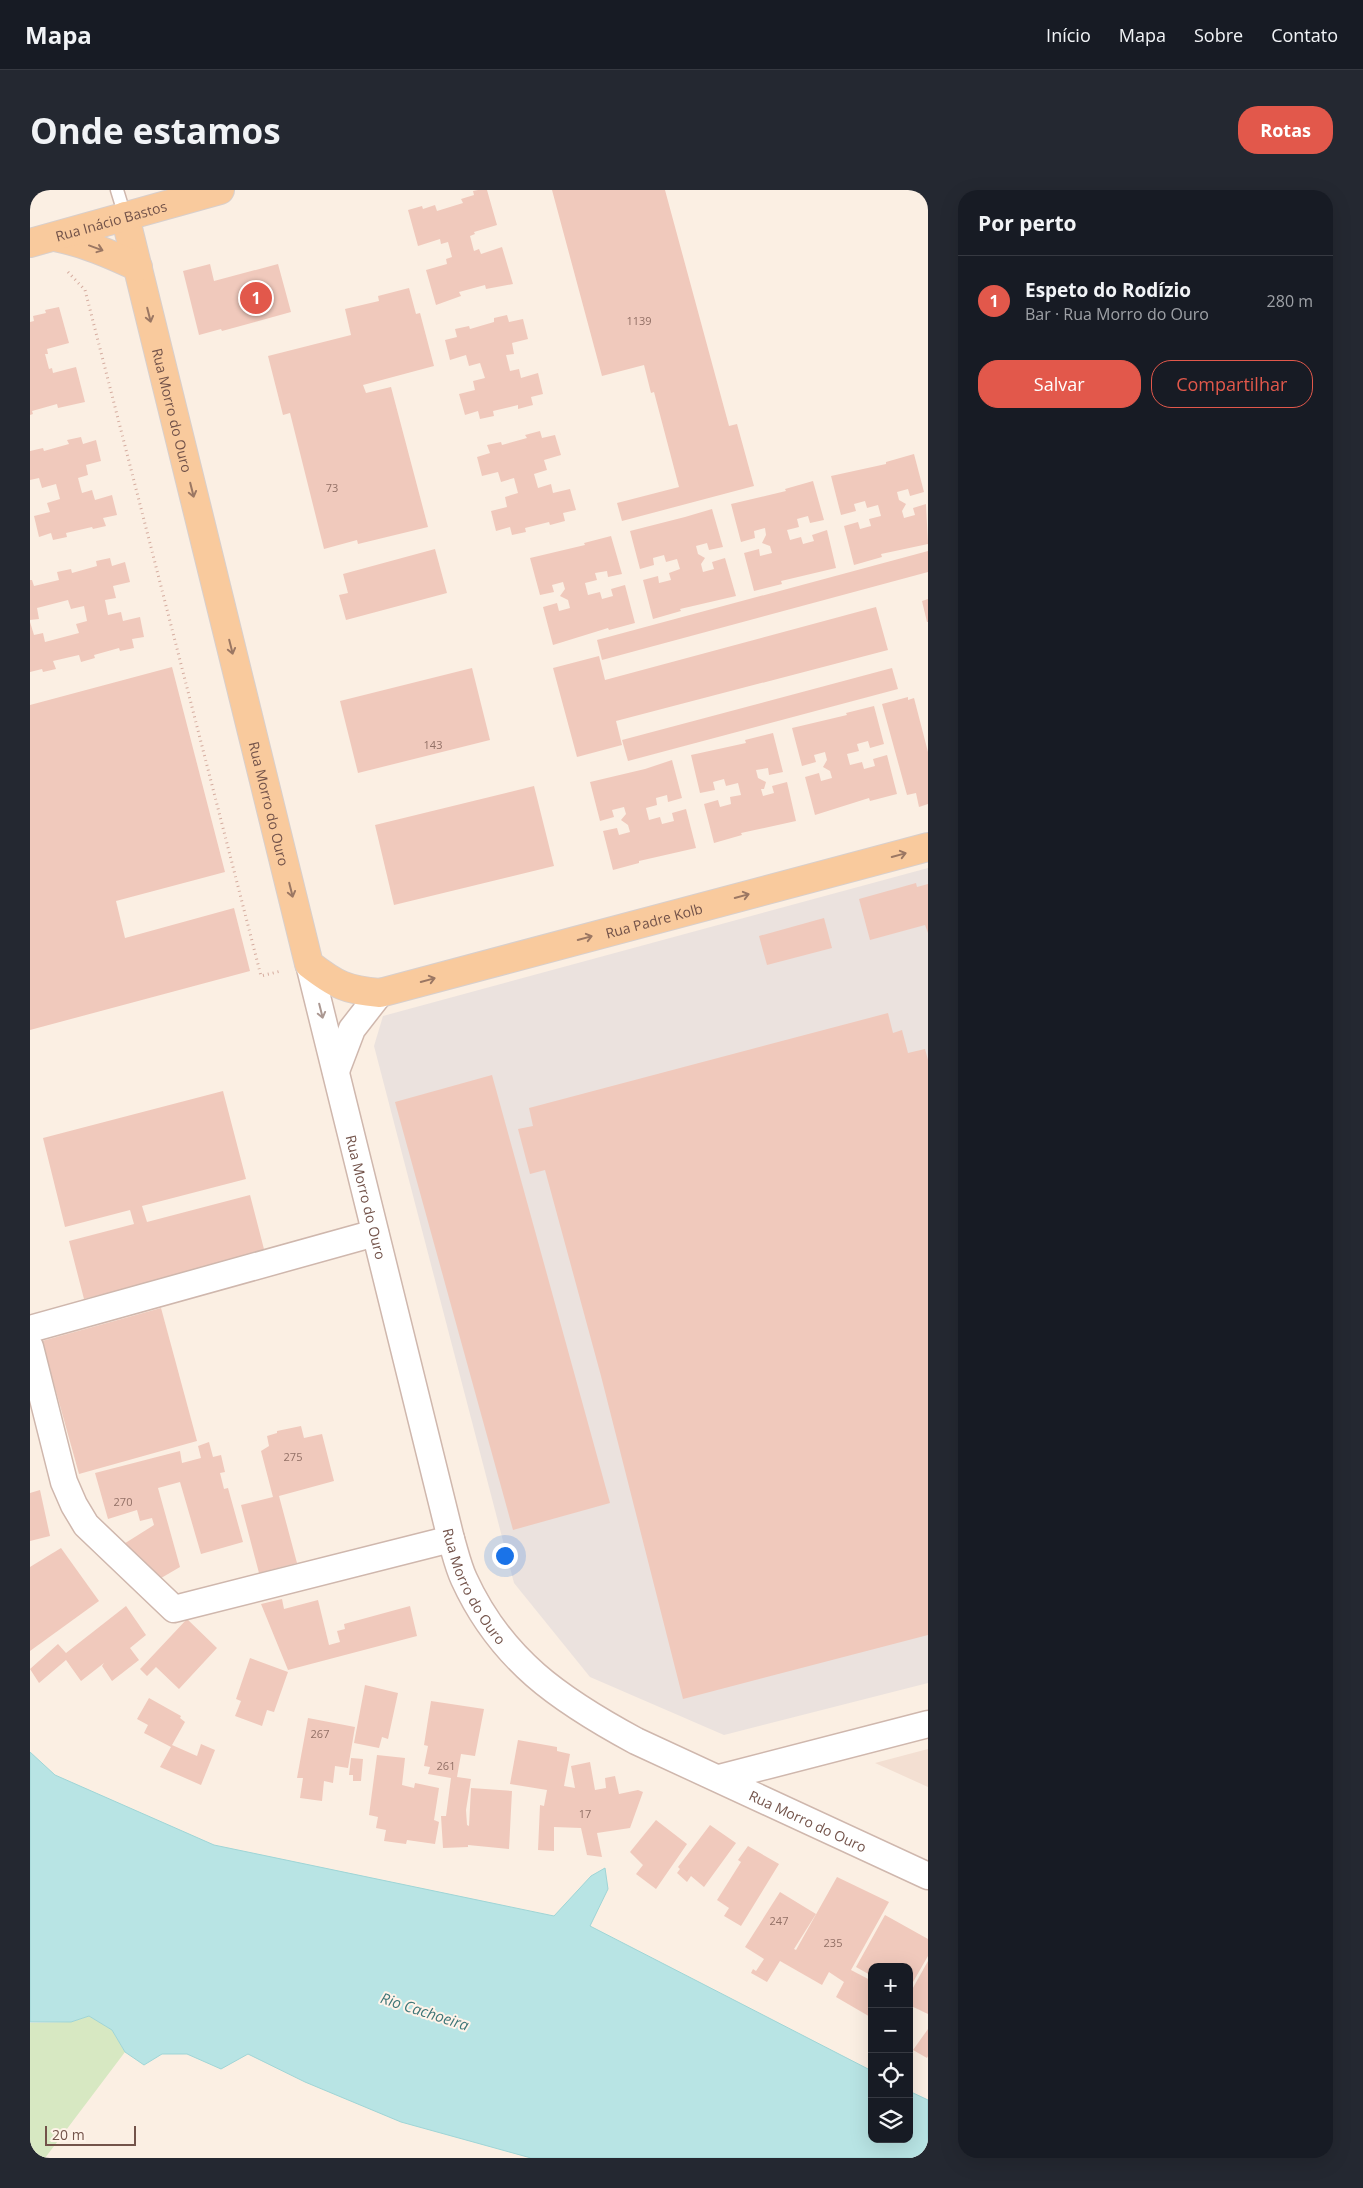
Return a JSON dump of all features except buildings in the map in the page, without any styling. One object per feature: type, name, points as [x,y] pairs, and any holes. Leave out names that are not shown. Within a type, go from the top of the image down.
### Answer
[{"type":"main road","name":"Rua Inácio Bastos","points":[[40,240],[220,190]]},
{"type":"main road","points":[[40,240],[81,242],[108,252],[138,267],[146,237],[154,222],[169,204]]},
{"type":"main road","name":"Rua Morro do Ouro","points":[[125,216],[309,964]]},
{"type":"main road","name":"Rua Padre Kolb","points":[[309,964],[332,982],[356,991],[380,993],[928,847]]},
{"type":"street","name":"Rua Morro do Ouro","points":[[309,964],[451,1539],[464,1578],[483,1614],[507,1649],[538,1678],[574,1706],[636,1741],[928,1876]]},
{"type":"street","points":[[336,1071],[352,1029],[380,993]]},
{"type":"street","points":[[30,1329],[376,1233]]},
{"type":"street","points":[[30,1347],[64,1482],[74,1505],[86,1525],[174,1608],[451,1539]]},
{"type":"street","points":[[719,1778],[928,1724]]},
{"type":"lane","points":[[117,190],[125,216]]},
{"type":"path","points":[[40,240],[85,290],[261,976],[309,964]]},
{"type":"shaded area","points":[[928,868],[928,1683],[724,1735],[590,1677],[514,1583],[374,1046],[383,1016]]},
{"type":"shaded area","points":[[928,1749],[928,1787],[875,1763]]},
{"type":"green space","points":[[89,2016],[112,2030],[125,2052],[45,2158],[30,2158],[30,2023],[71,2022]]},
{"type":"water","name":"Rio Cachoeira","points":[[30,1752],[55,1775],[214,1845],[554,1916],[591,1876],[605,1868],[608,1889],[590,1926],[868,2069],[868,2143],[913,2143],[913,2093],[928,2100],[928,2158],[531,2158],[401,2122],[305,2082],[248,2054],[221,2069],[187,2054],[162,2054],[144,2065],[125,2052],[112,2030],[89,2016],[71,2022],[30,2022]]},
{"type":"place","name":"Espeto do Rodízio","points":[[256,298]]}]
